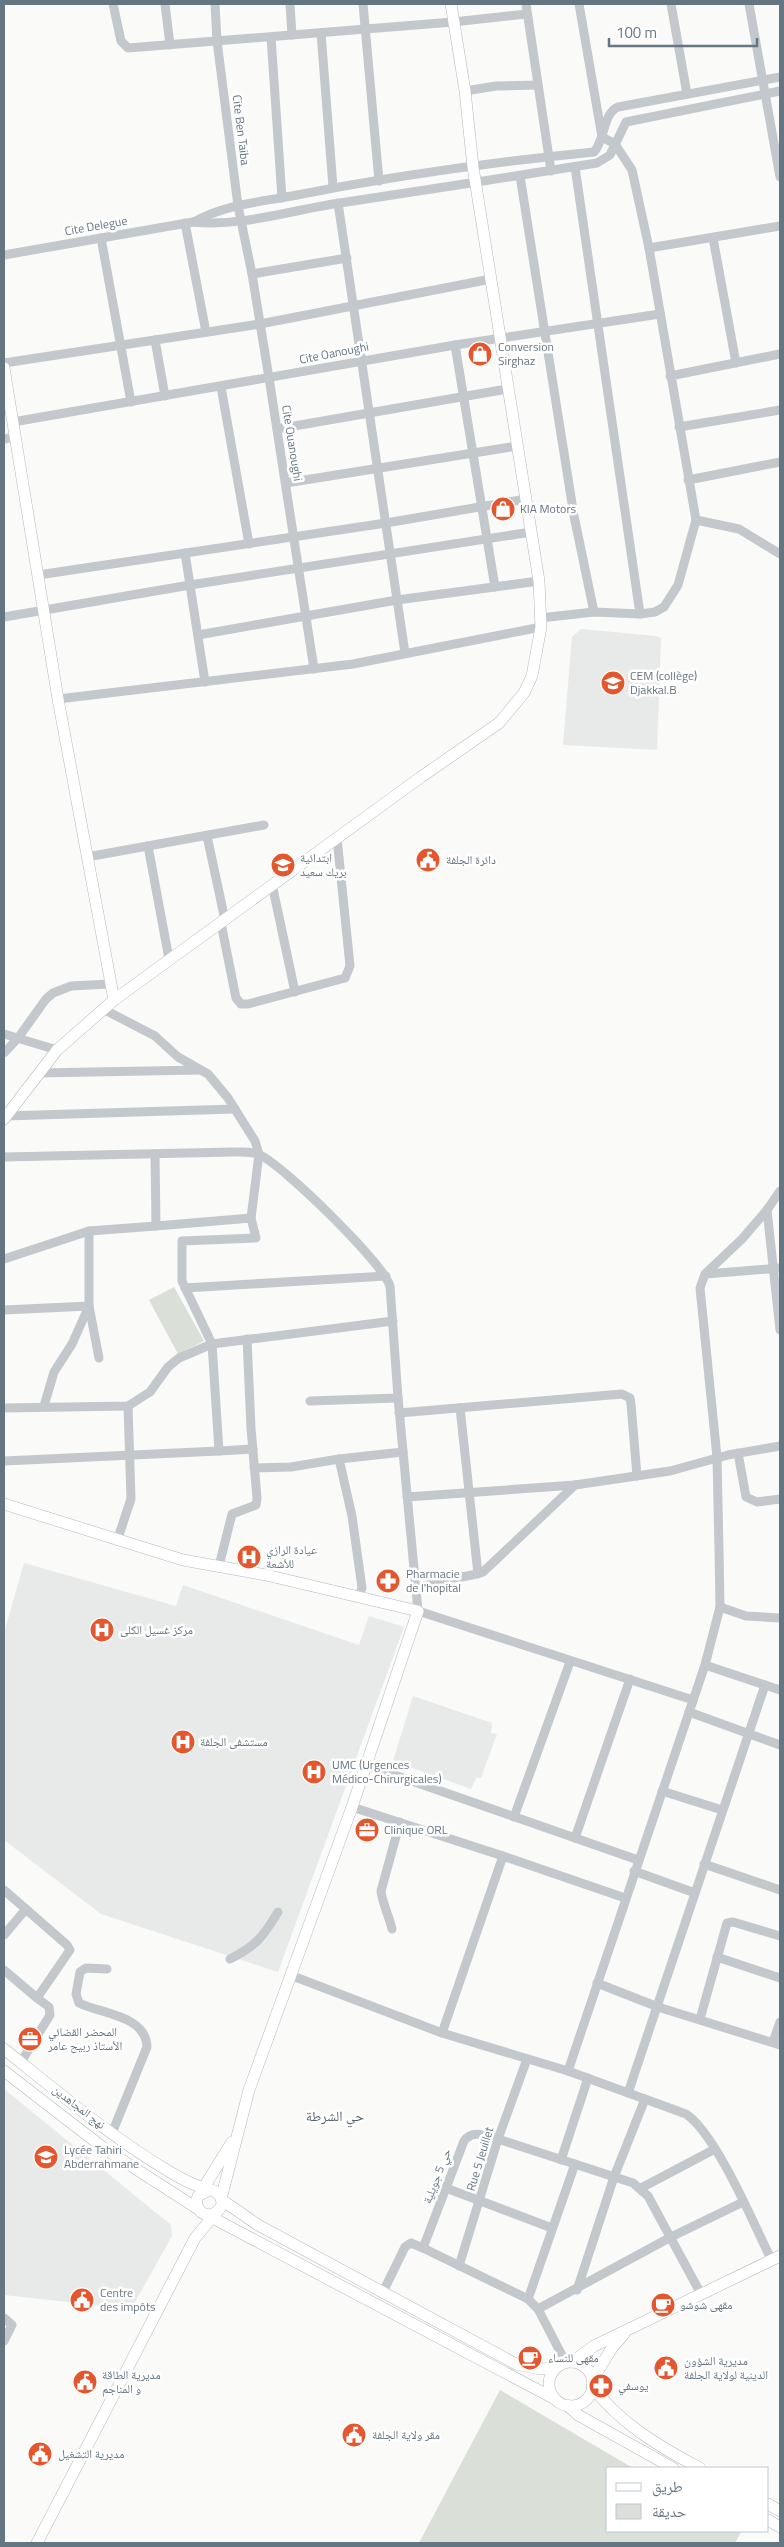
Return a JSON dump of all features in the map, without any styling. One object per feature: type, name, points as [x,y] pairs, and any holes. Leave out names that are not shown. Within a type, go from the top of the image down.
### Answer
[{"type":"street","points":[[113,4],[121,41],[126,47],[365,30],[527,14]]},
{"type":"street","points":[[165,4],[170,45]]},
{"type":"street","name":"Cite Ben Taiba","points":[[215,4],[217,41],[240,222]]},
{"type":"street","points":[[290,4],[292,35]]},
{"type":"street","points":[[363,4],[379,181]]},
{"type":"street","points":[[5,1117],[38,1072],[57,1050],[103,1009],[272,884],[499,723],[524,693],[532,676],[541,623],[539,581],[473,167],[465,90],[451,4]]},
{"type":"street","points":[[526,4],[551,171]]},
{"type":"street","points":[[579,4],[602,137]]},
{"type":"street","points":[[671,4],[687,94]]},
{"type":"street","points":[[750,4],[780,176]]},
{"type":"street","points":[[321,33],[333,187]]},
{"type":"street","points":[[270,37],[282,198]]},
{"type":"street","points":[[189,223],[208,214],[238,206],[333,187],[594,152],[614,108],[780,77]]},
{"type":"street","points":[[465,90],[496,86],[538,86]]},
{"type":"street","points":[[189,223],[218,224],[240,222],[338,203],[476,184],[575,167],[603,160],[610,155],[622,126],[631,120],[780,92]]},
{"type":"street","points":[[58,699],[314,669],[405,653],[594,612],[640,614],[655,612],[664,607],[678,586],[696,520],[670,376],[650,248],[632,170],[615,144],[602,137]]},
{"type":"street","points":[[575,167],[640,614]]},
{"type":"street","points":[[520,176],[574,516],[594,612]]},
{"type":"street","points":[[338,203],[405,653]]},
{"type":"street","name":"Cite Ouanoughi","points":[[240,222],[252,274],[314,669]]},
{"type":"street","points":[[189,223],[206,332]]},
{"type":"street","name":"Cite Delegue","points":[[4,254],[189,223]]},
{"type":"street","points":[[650,248],[780,226]]},
{"type":"street","points":[[100,238],[131,402]]},
{"type":"street","points":[[713,238],[736,363]]},
{"type":"street","points":[[252,274],[347,258]]},
{"type":"street","points":[[4,363],[260,324],[491,279]]},
{"type":"street","name":"Cite Oanoughi","points":[[13,422],[221,387],[362,360],[660,314]]},
{"type":"street","points":[[155,340],[165,396]]},
{"type":"street","points":[[455,345],[495,587]]},
{"type":"street","points":[[670,376],[780,354]]},
{"type":"street","points":[[4,368],[13,422],[10,438],[38,576],[58,699],[114,1000]]},
{"type":"street","points":[[221,387],[249,544]]},
{"type":"street","points":[[277,429],[463,395],[508,389]]},
{"type":"street","points":[[679,427],[780,410]]},
{"type":"street","points":[[286,484],[517,446]]},
{"type":"street","points":[[688,480],[780,462]]},
{"type":"street","points":[[38,576],[386,523],[526,498]]},
{"type":"street","points":[[696,520],[739,529],[780,554]]},
{"type":"street","points":[[4,617],[190,585],[531,532]]},
{"type":"street","points":[[186,553],[205,682]]},
{"type":"street","points":[[198,635],[397,600],[539,581]]},
{"type":"street","points":[[87,857],[264,825]]},
{"type":"street","points":[[207,836],[238,1002],[248,1004],[338,981],[345,978],[349,973],[350,966],[337,838]]},
{"type":"street","points":[[148,846],[169,959]]},
{"type":"street","points":[[272,884],[295,992]]},
{"type":"street","points":[[4,1053],[18,1038],[46,999],[60,989],[110,984]]},
{"type":"street","points":[[103,1009],[155,1036],[178,1057],[212,1078],[235,1109],[255,1142],[259,1154],[252,1218],[256,1238],[182,1241]]},
{"type":"street","points":[[4,1034],[57,1050]]},
{"type":"street","points":[[38,1072],[201,1070]]},
{"type":"street","points":[[5,1117],[235,1109]]},
{"type":"street","points":[[4,1157],[234,1152],[259,1154],[292,1176],[386,1276],[390,1286],[399,1413],[418,1610],[352,1807],[250,2090],[236,2137],[221,2199],[221,2207],[195,2238],[37,2543]]},
{"type":"street","points":[[155,1154],[156,1226]]},
{"type":"street","points":[[568,2071],[705,1665],[720,1607],[718,1458],[700,1288],[705,1274],[767,1210],[780,1191]]},
{"type":"street","points":[[767,1210],[777,1268],[780,1330]]},
{"type":"street","points":[[4,1259],[88,1231],[252,1218]]},
{"type":"street","points":[[182,1225],[181,1272],[184,1288],[212,1344],[219,1451]]},
{"type":"street","points":[[88,1231],[88,1306],[98,1358]]},
{"type":"street","points":[[705,1274],[777,1268]]},
{"type":"street","points":[[184,1288],[386,1276]]},
{"type":"street","points":[[4,1310],[88,1306]]},
{"type":"street","points":[[44,1406],[54,1372],[72,1344],[88,1306]]},
{"type":"street","points":[[4,1408],[128,1406],[150,1392],[168,1367],[179,1358],[212,1344],[393,1321]]},
{"type":"street","points":[[219,1566],[232,1514],[256,1505],[247,1340]]},
{"type":"street","points":[[399,1413],[626,1395],[631,1404],[637,1476]]},
{"type":"street","points":[[310,1401],[398,1398]]},
{"type":"street","points":[[117,1541],[131,1499],[128,1455],[128,1406]]},
{"type":"street","points":[[460,1408],[478,1574]]},
{"type":"street","points":[[407,1497],[575,1485],[670,1471],[738,1453],[780,1446]]},
{"type":"street","points":[[4,1461],[252,1449]]},
{"type":"street","points":[[254,1468],[290,1468],[339,1459],[403,1452]]},
{"type":"street","points":[[738,1453],[746,1497],[757,1502],[780,1499]]},
{"type":"street","points":[[339,1459],[352,1516],[362,1588],[358,1597]]},
{"type":"street","points":[[416,1592],[438,1579],[483,1572],[575,1485]]},
{"type":"street","points":[[4,1504],[117,1541],[202,1565],[219,1566],[418,1610],[570,1662],[693,1700]]},
{"type":"street","points":[[720,1607],[746,1616],[780,1618]]},
{"type":"street","points":[[514,1817],[570,1662]]},
{"type":"street","points":[[705,1665],[780,1690]]},
{"type":"street","points":[[574,1838],[630,1679]]},
{"type":"street","points":[[628,2092],[765,1685]]},
{"type":"street","points":[[689,1712],[780,1745]]},
{"type":"street","points":[[366,1765],[638,1860]]},
{"type":"street","points":[[662,1791],[722,1810]]},
{"type":"street","points":[[352,1807],[625,1898]]},
{"type":"street","points":[[392,1929],[388,1909],[382,1900],[381,1891],[400,1822]]},
{"type":"street","points":[[442,2033],[503,1856]]},
{"type":"street","points":[[704,1864],[780,1890]]},
{"type":"street","points":[[634,1871],[695,1893]]},
{"type":"street","points":[[4,1890],[67,1945],[70,1950],[37,1998]]},
{"type":"street","points":[[4,1935],[26,1909]]},
{"type":"street","points":[[230,1960],[250,1949],[261,1939],[278,1912]]},
{"type":"street","points":[[700,2019],[725,1926],[729,1922],[780,1936]]},
{"type":"street","points":[[717,1957],[780,1978]]},
{"type":"street","points":[[108,1969],[86,1968],[80,1972],[76,1994],[78,2003],[136,2023],[144,2034],[147,2047],[112,2133]]},
{"type":"street","points":[[4,1970],[49,2007],[50,2015],[21,2062]]},
{"type":"street","points":[[205,2190],[218,2193],[221,2199],[258,2225],[382,2294],[516,2364],[540,2369],[555,2368],[569,2362],[594,2346],[776,2259],[716,2150],[696,2120],[686,2114],[568,2071],[442,2033],[290,1975]]},
{"type":"street","points":[[597,1983],[658,2007],[776,2044],[780,2022]]},
{"type":"street","name":"نهج المجاهدين","points":[[4,2049],[112,2133],[170,2172],[205,2190]]},
{"type":"street","name":"Rue 5 Jeuillet","points":[[459,2266],[498,2139],[527,2059]]},
{"type":"street","name":"نهج المجاهدين","points":[[4,2071],[105,2150],[198,2210]]},
{"type":"street","points":[[561,2160],[588,2078]]},
{"type":"street","points":[[577,2290],[614,2178],[645,2099]]},
{"type":"street","name":"حي 5 جويلية","points":[[424,2248],[466,2137],[476,2134],[498,2139],[575,2164],[640,2188]]},
{"type":"street","points":[[195,2238],[198,2210],[196,2200],[205,2190],[236,2137]]},
{"type":"street","points":[[701,2294],[648,2196],[640,2188],[716,2150]]},
{"type":"street","points":[[528,2299],[575,2164]]},
{"type":"street","points":[[446,2188],[552,2228]]},
{"type":"street","points":[[538,2309],[577,2290],[671,2237],[743,2202]]},
{"type":"street","points":[[198,2210],[213,2215],[555,2399],[567,2406],[578,2416],[671,2467]]},
{"type":"street","points":[[382,2294],[405,2247],[411,2243],[528,2299],[538,2309],[569,2362],[585,2368],[603,2401],[654,2440],[698,2467]]},
{"type":"street","points":[[4,2318],[12,2325],[4,2342]]},
{"type":"street","points":[[567,2406],[581,2403],[590,2393],[592,2383],[612,2348],[627,2331]]},
{"type":"street","points":[[555,2368],[551,2374],[549,2387],[555,2399]]},
{"type":"street","points":[[769,2505],[780,2511]]},
{"type":"street","points":[[769,2521],[780,2527]]},
{"type":"shaded area","name":"CEM (collège) Djakkal.B","points":[[581,629],[661,638],[657,750],[563,745],[572,637]]},
{"type":"shaded area","name":"مستشفى الجلفة","points":[[24,1563],[176,1606],[183,1585],[359,1645],[369,1616],[404,1627],[278,1972],[101,1914],[4,1840],[4,1633]]},
{"type":"shaded area","points":[[413,1696],[492,1723],[491,1733],[497,1734],[481,1778],[476,1778],[471,1789],[393,1761]]},
{"type":"shaded area","name":"Lycée Tahiri Abderrahmane","points":[[4,2089],[171,2225],[172,2236],[131,2309],[4,2295]]},
{"type":"green space","points":[[174,1287],[204,1341],[178,1354],[149,1300]]},
{"type":"green space","points":[[500,2390],[631,2467],[606,2467],[606,2532],[741,2532],[735,2543],[419,2543]]},
{"type":"place","name":"Conversion Sirghaz","points":[[480,354]]},
{"type":"place","name":"KIA Motors","points":[[503,509]]},
{"type":"place","name":"CEM (collège) Djakkal.B","points":[[613,683]]},
{"type":"place","name":"دائرة الجلفة","points":[[428,860]]},
{"type":"place","name":"ابتدائية بريك سعيد","points":[[283,865]]},
{"type":"place","name":"عيادة الرازي للأشعة","points":[[249,1557]]},
{"type":"place","name":"Pharmacie de l'hopital","points":[[388,1581]]},
{"type":"place","name":"مركز غسيل الكلى","points":[[102,1630]]},
{"type":"place","name":"مستشفى الجلفة","points":[[183,1742]]},
{"type":"place","name":"UMC (Urgences Médico-Chirurgicales)","points":[[314,1772]]},
{"type":"place","name":"Clinique ORL","points":[[367,1830]]},
{"type":"place","name":"المحضر القضائي الأستاذ ربيح عامر","points":[[30,2039]]},
{"type":"place","name":"Lycée Tahiri Abderrahmane","points":[[46,2157]]},
{"type":"place","name":"Centre des impôts","points":[[82,2300]]},
{"type":"place","name":"مقهى شوشو","points":[[663,2305]]},
{"type":"place","name":"مقهى للنساء","points":[[530,2358]]},
{"type":"place","name":"مديرية الشؤون الدينية لولاية الجلفة","points":[[666,2368]]},
{"type":"place","name":"مديرية الطاقة و المناجم","points":[[85,2382]]},
{"type":"place","name":"يوسفي","points":[[601,2386]]},
{"type":"place","name":"مقر ولاية الجلفة","points":[[354,2435]]},
{"type":"place","name":"مديرية التشغيل","points":[[40,2454]]},
{"type":"district","name":"حي الشرطة","points":[[335,2116]]}]
